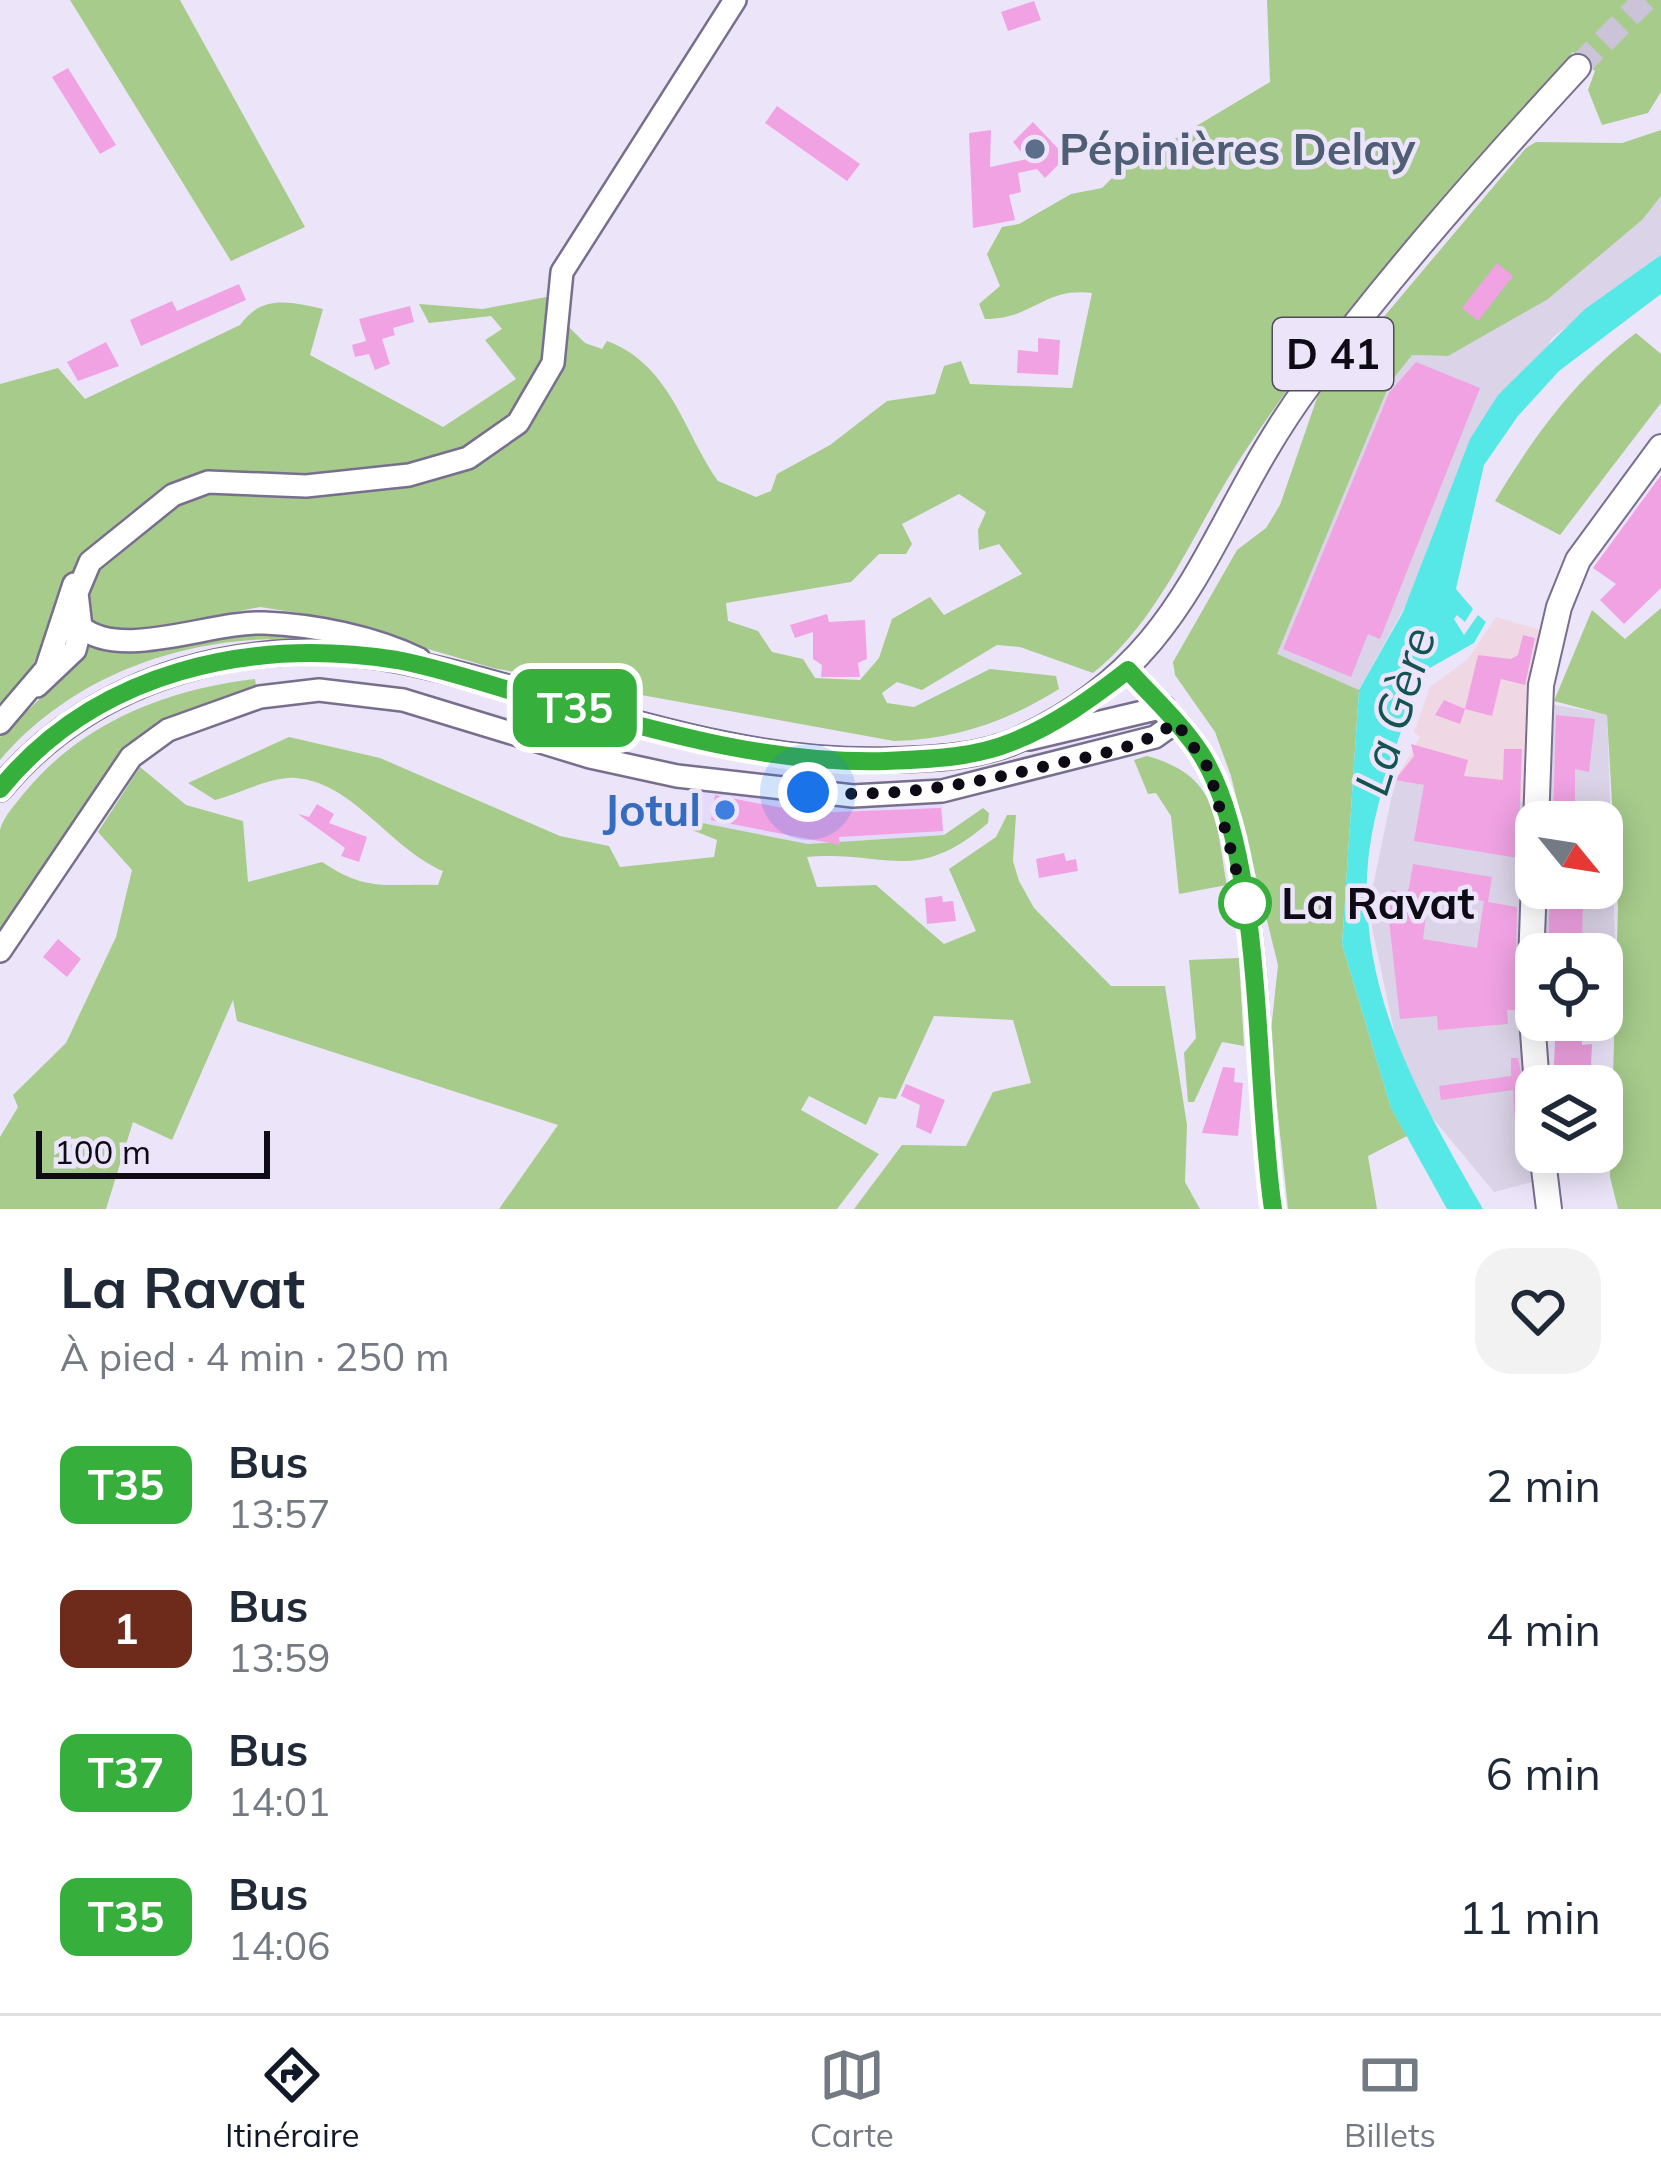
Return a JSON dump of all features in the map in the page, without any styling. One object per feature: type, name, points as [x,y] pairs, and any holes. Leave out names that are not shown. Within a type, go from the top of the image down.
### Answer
[{"type":"main road","name":"D 41","points":[[0,789],[38,747],[120,691],[178,671],[242,659],[341,655],[399,661],[752,753],[836,762],[902,760],[966,755],[1010,743],[1093,698],[1128,670],[1168,626],[1258,462],[1308,386],[1578,68]]},
{"type":"main road","points":[[1535,1065],[1530,992],[1541,685],[1559,607],[1578,560],[1661,447]]},
{"type":"main road","points":[[1545,1173],[1549,1209]]},
{"type":"street","points":[[37,686],[54,650],[68,594],[139,519],[173,495],[208,482],[306,486],[389,478],[482,451],[518,423],[544,386],[558,333],[557,290],[584,233],[735,0]]},
{"type":"street","points":[[0,723],[71,658],[81,627],[77,593],[84,572]]},
{"type":"street","points":[[81,627],[107,643],[239,623],[290,625],[397,648],[452,674]]},
{"type":"street","points":[[1128,670],[1170,715],[1209,769],[1245,902],[1273,1209]]},
{"type":"street","points":[[0,951],[131,758],[168,730],[260,698],[319,690],[403,700],[590,757],[677,776],[854,796],[943,791],[1093,756],[1156,737],[1170,715]]},
{"type":"street","points":[[1010,743],[1170,715]]},
{"type":"shaded area","points":[[70,0],[180,0],[305,227],[231,261]]},
{"type":"shaded area","points":[[1267,0],[1661,0],[1661,92],[1648,113],[1602,125],[1588,90],[1595,71],[1573,52],[1301,371],[1236,466],[1152,608],[1115,654],[1093,673],[1020,647],[997,645],[922,690],[897,682],[882,693],[887,703],[914,707],[990,669],[1056,676],[1059,689],[1020,710],[960,733],[894,741],[493,668],[312,615],[260,607],[119,635],[97,625],[90,614],[90,582],[103,558],[175,501],[212,489],[357,491],[515,434],[548,396],[564,322],[585,343],[602,349],[607,341],[646,366],[673,401],[718,481],[756,497],[771,491],[777,474],[830,445],[887,401],[935,394],[944,366],[961,361],[970,384],[1072,388],[1092,293],[1062,295],[1016,314],[985,319],[979,304],[1000,286],[987,254],[1002,227],[1019,224],[1071,194],[1102,188],[1116,174],[1270,82]],"holes":[[[959,494],[986,512],[978,530],[979,550],[999,544],[1022,574],[944,615],[930,597],[892,619],[879,658],[860,680],[815,678],[803,659],[772,652],[758,631],[728,621],[726,603],[851,582],[879,554],[906,554],[912,544],[902,524]]]},
{"type":"shaded area","points":[[1661,130],[1661,196],[1643,219],[1548,299],[1448,356],[1412,355],[1390,383],[1277,654],[1359,690],[1342,944],[1391,1108],[1407,1136],[1368,1156],[1377,1209],[1288,1209],[1270,1040],[1278,965],[1231,776],[1215,732],[1175,675],[1173,662],[1237,550],[1266,528],[1280,505],[1318,395],[1526,148],[1536,142],[1622,143]]},
{"type":"shaded area","points":[[1661,196],[1661,255],[1552,338],[1359,690],[1276,655],[1390,383],[1412,355],[1448,356],[1643,219]]},
{"type":"shaded area","points":[[546,297],[552,302],[543,365],[517,411],[476,443],[426,463],[369,474],[309,478],[195,475],[174,485],[115,525],[83,560],[59,600],[31,668],[0,703],[0,384],[58,368],[85,399],[240,325],[258,308],[288,303],[323,309],[310,355],[443,427],[516,379],[485,340],[502,329],[491,316],[429,323],[419,304],[483,309]]},
{"type":"shaded area","points":[[1636,333],[1661,354],[1661,403],[1560,535],[1495,501],[1558,410],[1594,369]]},
{"type":"shaded area","points":[[1661,608],[1661,1209],[1618,1209],[1610,1177],[1610,1173],[1623,1173],[1623,1065],[1613,1065],[1614,1041],[1623,1041],[1623,933],[1617,933],[1618,909],[1623,909],[1623,801],[1612,801],[1607,715],[1554,701],[1592,610],[1625,639]]},
{"type":"shaded area","points":[[1496,617],[1541,630],[1528,686],[1525,801],[1395,780],[1420,737],[1414,732],[1430,687],[1468,659]]},
{"type":"shaded area","points":[[235,631],[311,640],[224,643],[140,664],[64,703],[0,760],[0,737],[69,671],[89,643],[106,652]]},
{"type":"shaded area","points":[[255,679],[257,691],[173,718],[0,933],[0,830],[49,767],[129,713],[191,691]]},
{"type":"shaded area","points":[[1527,700],[1607,714],[1610,801],[1524,801]]},
{"type":"shaded area","points":[[289,737],[380,758],[560,836],[609,846],[620,867],[714,857],[717,840],[687,828],[687,820],[808,844],[944,835],[983,808],[989,813],[988,823],[963,842],[919,860],[807,857],[817,887],[876,885],[944,944],[976,931],[949,869],[996,837],[1007,815],[1016,815],[1013,861],[1034,908],[1111,986],[1165,986],[1187,1125],[1185,1182],[1200,1209],[854,1209],[902,1145],[966,1146],[993,1092],[1031,1083],[1013,1020],[934,1016],[896,1099],[879,1097],[866,1125],[809,1096],[801,1110],[879,1154],[837,1209],[499,1209],[558,1125],[237,1021],[233,1000],[172,1140],[133,1122],[106,1209],[0,1209],[0,1137],[18,1107],[13,1095],[66,1043],[116,937],[132,870],[98,832],[140,767],[186,805],[243,821],[248,882],[322,862],[365,882],[438,885],[443,871],[405,847],[353,803],[317,782],[276,780],[215,800],[188,783]]},
{"type":"shaded area","points":[[1147,756],[1189,775],[1201,788],[1216,821],[1227,885],[1179,894],[1171,816],[1156,793],[1148,794],[1134,760]]},
{"type":"shaded area","points":[[1395,780],[1518,801],[1515,909],[1614,909],[1615,933],[1515,933],[1515,1041],[1528,1041],[1530,1065],[1515,1065],[1515,1173],[1539,1173],[1540,1180],[1494,1192],[1426,1110],[1400,1060],[1372,927],[1373,886]]},
{"type":"shaded area","points":[[693,787],[942,797],[944,835],[808,844],[687,820]]},
{"type":"shaded area","points":[[1239,958],[1244,1046],[1222,1042],[1194,1102],[1188,1102],[1184,1053],[1196,1038],[1189,960]]},
{"type":"water","name":"La Gère","points":[[1661,255],[1661,294],[1559,371],[1518,416],[1484,465],[1456,589],[1473,609],[1465,622],[1457,615],[1454,619],[1464,635],[1478,615],[1486,622],[1474,643],[1421,673],[1374,825],[1367,877],[1368,923],[1386,1010],[1419,1091],[1483,1209],[1447,1209],[1391,1108],[1342,944],[1359,690],[1403,612],[1470,439],[1498,395],[1585,309]]},
{"type":"building","points":[[1034,1],[1041,20],[1008,31],[1001,12]]},
{"type":"building","points":[[68,68],[116,145],[100,154],[52,77]]},
{"type":"building","points":[[777,106],[860,164],[847,181],[765,123]]},
{"type":"building","points":[[1033,122],[1066,157],[1045,178],[1037,169],[1018,173],[1021,192],[1009,195],[1015,220],[973,228],[969,133],[991,130],[990,167],[1027,159],[1013,142]]},
{"type":"building","points":[[1497,263],[1513,276],[1478,321],[1462,308]]},
{"type":"building","points":[[239,284],[246,300],[141,346],[130,320],[172,301],[177,311]]},
{"type":"building","points":[[410,306],[414,322],[393,328],[395,335],[382,339],[390,364],[375,370],[369,354],[355,357],[352,345],[366,341],[359,319]]},
{"type":"building","points":[[1038,338],[1060,340],[1058,375],[1017,373],[1018,350],[1038,352]]},
{"type":"building","points":[[106,342],[119,366],[78,381],[67,362]]},
{"type":"building","points":[[1416,362],[1480,388],[1380,639],[1368,634],[1351,677],[1283,649],[1389,393]]},
{"type":"building","points":[[1661,475],[1661,588],[1624,624],[1600,600],[1616,584],[1593,568]]},
{"type":"building","points":[[827,614],[829,622],[865,620],[867,659],[858,663],[860,677],[821,677],[822,665],[813,659],[813,632],[795,638],[790,625]]},
{"type":"building","points":[[1523,635],[1535,638],[1525,685],[1501,679],[1492,716],[1465,709],[1478,655],[1511,659],[1518,655]]},
{"type":"building","points":[[1444,700],[1465,709],[1460,724],[1435,715]]},
{"type":"building","points":[[1556,715],[1595,719],[1589,772],[1575,769],[1575,801],[1554,801]]},
{"type":"building","points":[[1411,744],[1468,760],[1464,776],[1503,780],[1504,749],[1522,749],[1520,801],[1515,801],[1515,858],[1414,841],[1424,785],[1395,780],[1414,756]]},
{"type":"building","points":[[715,795],[809,813],[941,808],[943,831],[839,837],[840,845],[711,820]]},
{"type":"building","points":[[317,804],[334,814],[329,823],[367,837],[359,862],[341,856],[345,848],[298,814],[309,817]]},
{"type":"building","points":[[1064,853],[1066,861],[1076,859],[1078,871],[1039,878],[1036,859]]},
{"type":"building","points":[[1413,864],[1492,877],[1488,902],[1517,909],[1515,1010],[1507,1010],[1508,1024],[1438,1030],[1437,1016],[1400,1019],[1388,911],[1391,890],[1406,893]],"holes":[[[1429,892],[1484,901],[1477,948],[1423,939]]]},
{"type":"building","points":[[942,896],[943,902],[953,901],[956,921],[927,924],[925,898]]},
{"type":"building","points":[[1549,909],[1583,909],[1582,933],[1549,933]]},
{"type":"building","points":[[58,939],[81,959],[67,977],[43,957]]},
{"type":"building","points":[[1555,1041],[1592,1044],[1591,1065],[1554,1065]]},
{"type":"building","points":[[1511,1058],[1518,1058],[1515,1122],[1513,1090],[1441,1100],[1439,1086],[1511,1076]]},
{"type":"building","points":[[1223,1067],[1235,1068],[1234,1082],[1243,1083],[1238,1136],[1202,1133]]},
{"type":"building","points":[[906,1084],[945,1100],[931,1134],[916,1127],[920,1105],[901,1096]]},
{"type":"tunnel","points":[[1578,67],[1645,0]]},
{"type":"bus line","name":"T35","points":[[0,789],[66,723],[120,691],[178,671],[242,659],[341,655],[399,661],[695,740],[752,753],[836,762],[966,755],[1010,743],[1093,698],[1128,670],[1202,754],[1237,862],[1251,943],[1262,1137],[1273,1209]]},
{"type":"place","name":"Pépinières Delay","points":[[1035,149]]},
{"type":"place","name":"Jotul","points":[[725,810]]},
{"type":"place","name":"La Ravat","points":[[1245,903]]},
{"type":"route","points":[[808,792],[888,796],[943,791],[1093,756],[1156,737],[1176,722],[1209,769],[1245,903]]}]
